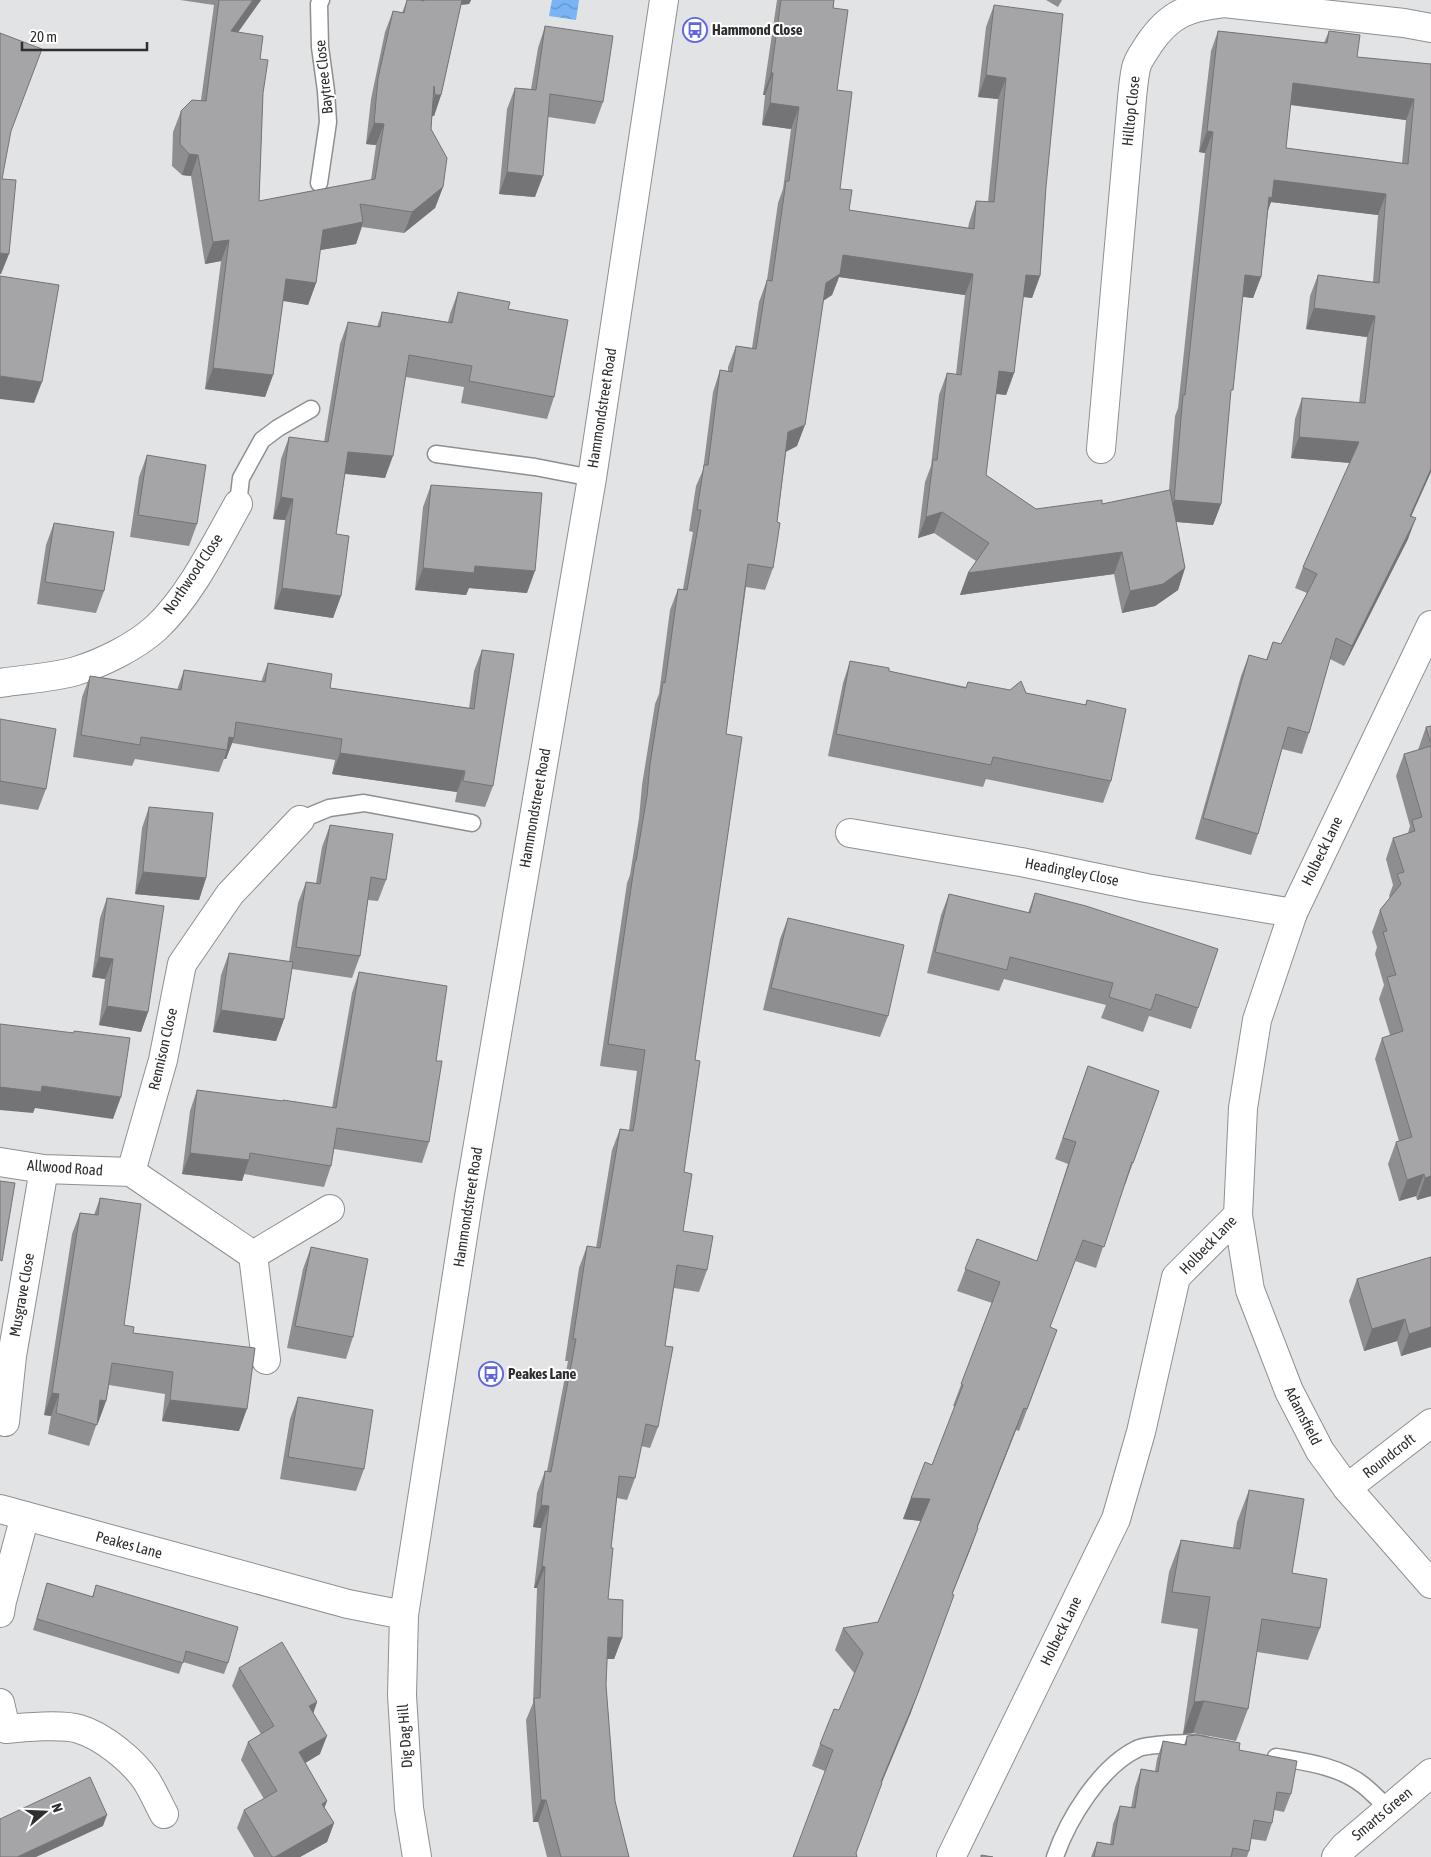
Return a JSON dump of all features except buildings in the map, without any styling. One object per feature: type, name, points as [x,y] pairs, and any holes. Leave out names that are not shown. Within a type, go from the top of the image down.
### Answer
[{"type":"street","name":"Hammondstreet Road","points":[[404,1615],[469,1197],[592,478],[664,0]]},
{"type":"street","name":"Hilltop Close","points":[[1101,449],[1136,66],[1155,35],[1167,22],[1181,13],[1198,6],[1224,3],[1404,23],[1431,28]]},
{"type":"street","name":"Northwood Close","points":[[0,683],[73,672],[99,663],[155,628],[174,608],[192,582],[238,504]]},
{"type":"street","name":"Holbeck Lane","points":[[951,1857],[1116,1519],[1141,1432],[1176,1277],[1238,1215],[1242,1108],[1257,1020],[1293,913],[1431,625]]},
{"type":"street","name":"Rennison Close","points":[[131,1172],[163,1060],[182,964],[230,894],[300,820]]},
{"type":"street","name":"Headingley Close","points":[[850,833],[1021,862],[1146,888],[1293,913]]},
{"type":"street","name":"Allwood Road","points":[[0,1162],[44,1169],[131,1172]]},
{"type":"street","name":"Musgrave Close","points":[[4,1422],[6,1356],[44,1169]]},
{"type":"street","points":[[131,1172],[252,1255],[266,1360]]},
{"type":"street","points":[[252,1255],[330,1208]]},
{"type":"street","name":"Adamsfield","points":[[1238,1215],[1250,1290],[1289,1391],[1320,1451],[1347,1488],[1431,1584]]},
{"type":"street","name":"Roundcroft","points":[[1347,1488],[1431,1423]]},
{"type":"street","name":"Peakes Lane","points":[[12,1513],[348,1604],[404,1615]]},
{"type":"street","points":[[0,1613],[12,1513]]},
{"type":"street","name":"Dig Dag Hill","points":[[404,1615],[402,1695],[409,1808],[417,1857]]},
{"type":"street","points":[[0,1703],[6,1728],[32,1726],[78,1728],[102,1741],[125,1757],[145,1780],[164,1814]]},
{"type":"street","name":"Smarts Green","points":[[1344,1854],[1389,1809],[1431,1773]]},
{"type":"lane","name":"Baytree Close","points":[[319,183],[328,122],[320,47],[320,4],[322,0]]},
{"type":"lane","points":[[238,504],[241,478],[262,440],[278,428],[311,409]]},
{"type":"lane","points":[[436,454],[535,467],[592,478]]},
{"type":"lane","points":[[300,820],[329,808],[364,803],[472,823]]},
{"type":"lane","points":[[1055,1857],[1063,1835],[1083,1800],[1113,1766],[1138,1748],[1191,1743],[1219,1747]]},
{"type":"lane","points":[[1256,1754],[1312,1764],[1342,1773],[1363,1785],[1389,1809]]},
{"type":"water","points":[[552,0],[579,0],[576,20],[549,16]]},
{"type":"place","name":"Hammond Close","points":[[695,30]]},
{"type":"place","name":"Peakes Lane","points":[[491,1374]]}]
